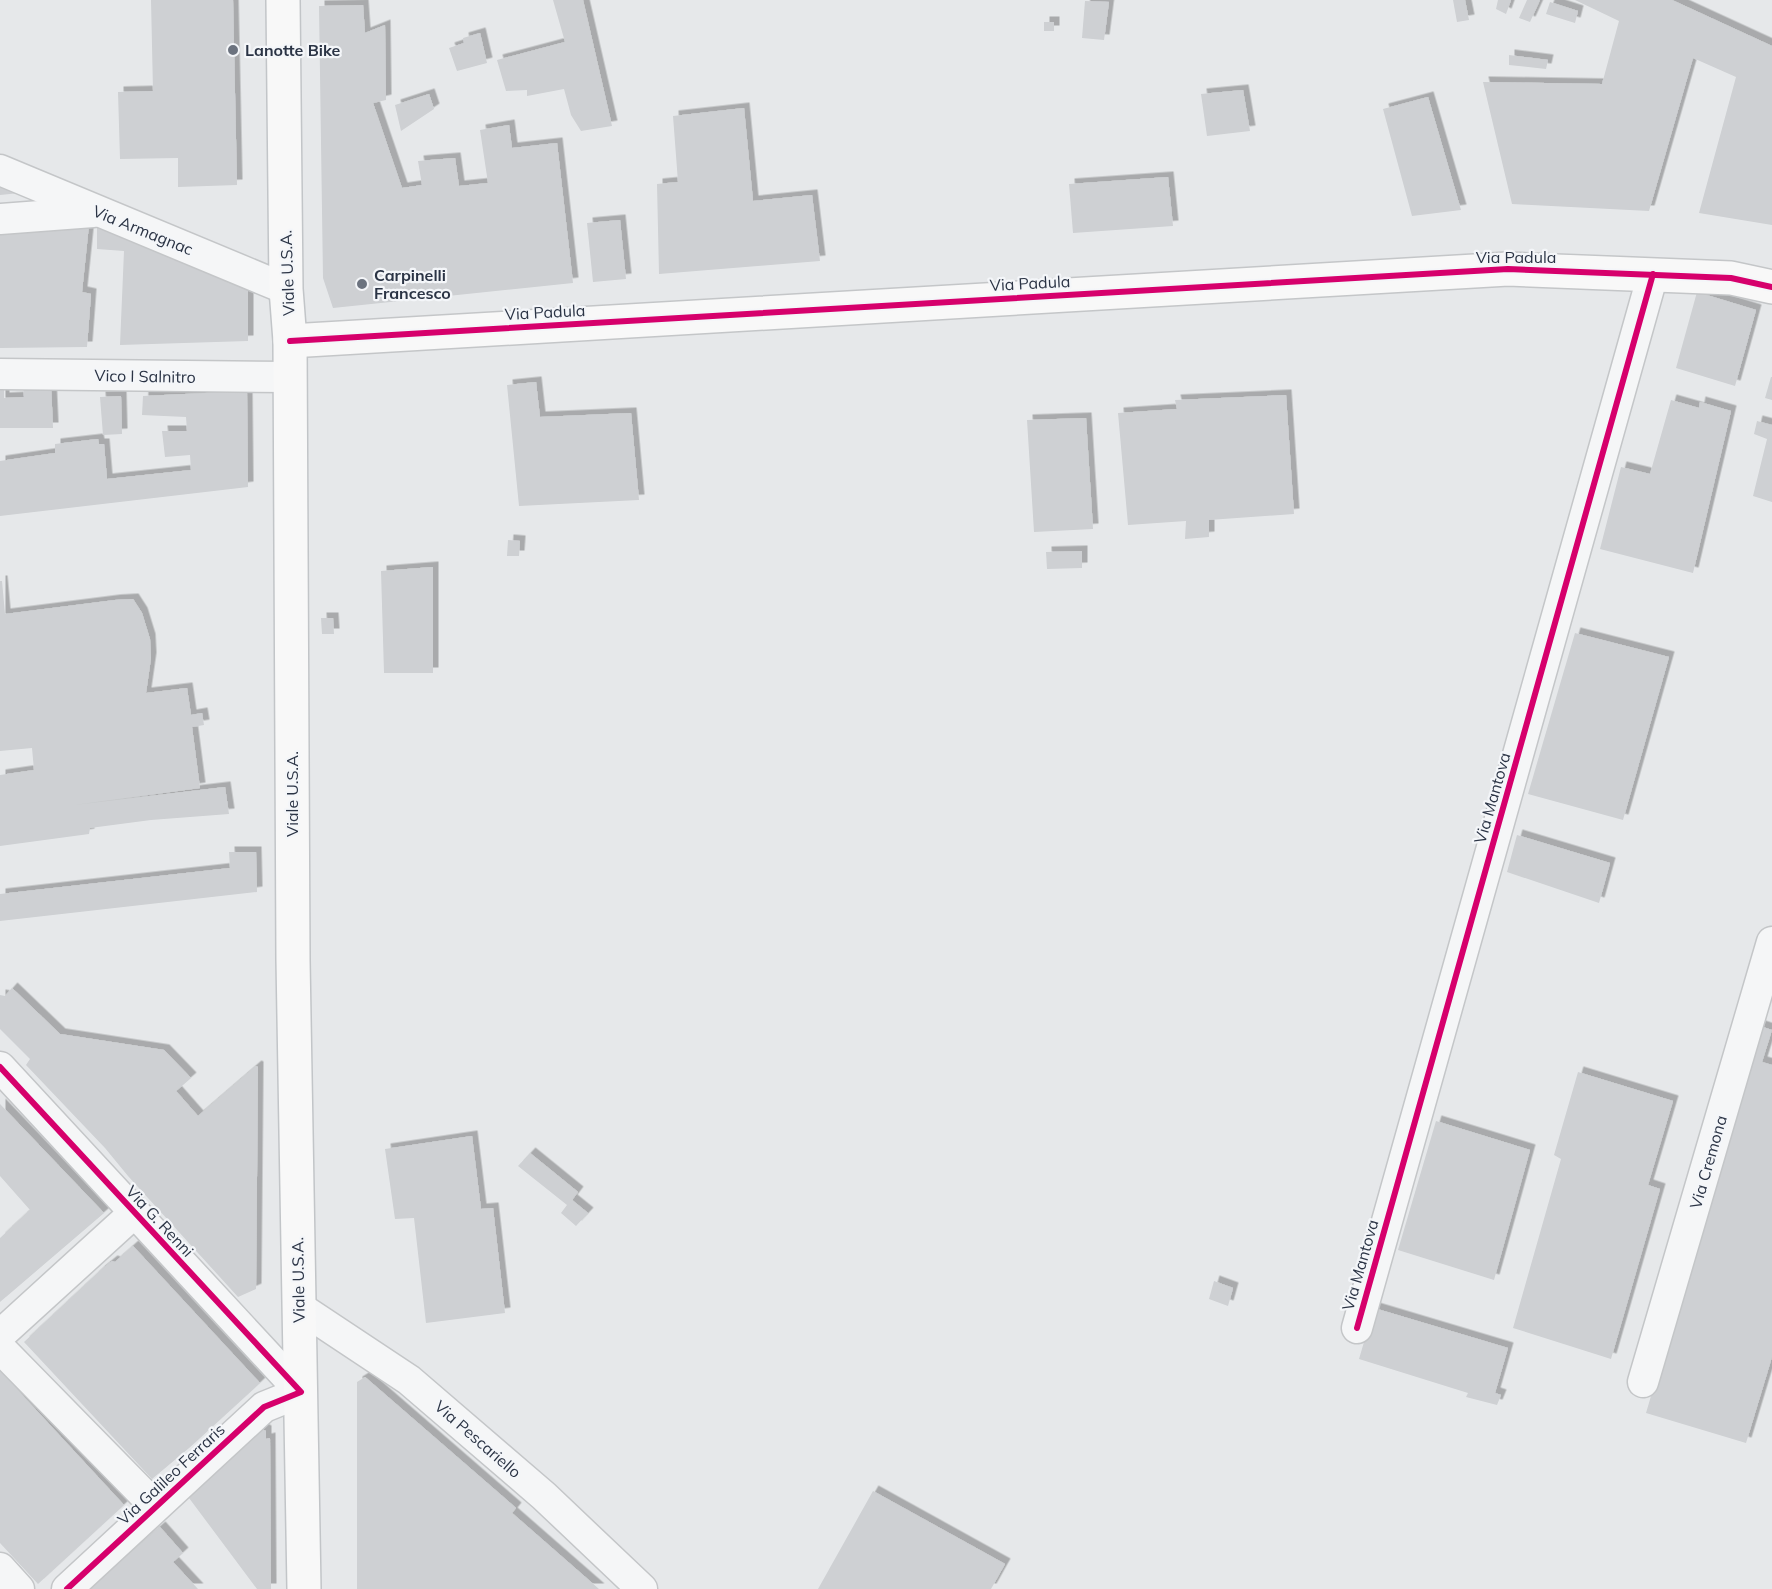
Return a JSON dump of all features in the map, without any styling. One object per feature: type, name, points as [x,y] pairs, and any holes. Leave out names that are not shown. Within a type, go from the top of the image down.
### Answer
[{"type":"main road","name":"Viale U.S.A.","points":[[283,0],[286,289],[290,341],[293,948],[304,1589]]},
{"type":"main road","name":"Via Padula","points":[[290,341],[1508,269],[1731,278],[1772,287]]},
{"type":"street","name":"Via Armagnac","points":[[0,170],[286,289]]},
{"type":"street","points":[[0,219],[99,212]]},
{"type":"street","name":"Via Mantova","points":[[1357,1328],[1653,274]]},
{"type":"street","name":"Vico I Salnitro","points":[[0,374],[289,377]]},
{"type":"street","name":"Via Cremona","points":[[1643,1382],[1772,942]]},
{"type":"street","name":"Via G. Renni","points":[[0,1067],[301,1392]]},
{"type":"street","points":[[0,1335],[134,1213]]},
{"type":"street","name":"Via Pescariello","points":[[299,1307],[409,1380],[544,1496],[642,1589]]},
{"type":"street","points":[[0,1347],[155,1506]]},
{"type":"street","name":"Via Galileo Ferraris","points":[[67,1589],[264,1407],[301,1392]]},
{"type":"street","points":[[0,1568],[19,1589]]},
{"type":"building","points":[[151,0],[233,0],[237,185],[178,187],[178,158],[120,159],[118,92],[153,91]]},
{"type":"building","points":[[553,0],[583,0],[612,126],[581,131],[571,115],[564,89],[527,96],[527,90],[506,91],[497,60],[565,42]]},
{"type":"building","points":[[1453,0],[1465,0],[1469,20],[1457,22]]},
{"type":"building","points":[[1498,0],[1511,0],[1506,14],[1496,9]]},
{"type":"building","points":[[1527,0],[1540,0],[1530,22],[1519,18]]},
{"type":"building","points":[[1575,0],[1672,0],[1772,46],[1772,225],[1699,213],[1736,77],[1693,58],[1649,211],[1512,204],[1483,82],[1602,84],[1619,21]]},
{"type":"building","points":[[1085,1],[1109,2],[1104,40],[1082,38]]},
{"type":"building","points":[[1550,2],[1578,11],[1575,23],[1546,14]]},
{"type":"building","points":[[363,5],[365,33],[385,25],[386,100],[373,103],[402,188],[422,185],[418,161],[455,158],[459,186],[488,183],[480,130],[509,125],[512,148],[557,143],[573,283],[333,308],[323,278],[319,6]]},
{"type":"building","points":[[1044,22],[1054,22],[1054,31],[1044,31]]},
{"type":"building","points":[[480,33],[487,63],[457,71],[449,48],[464,43],[463,38]]},
{"type":"building","points":[[1509,55],[1548,60],[1546,69],[1509,65]]},
{"type":"building","points":[[1243,90],[1250,131],[1207,136],[1201,94]]},
{"type":"building","points":[[429,94],[434,109],[401,131],[395,105]]},
{"type":"building","points":[[1428,97],[1461,210],[1412,216],[1383,109]]},
{"type":"building","points":[[744,108],[753,201],[812,195],[820,261],[659,274],[657,184],[678,182],[673,116]]},
{"type":"building","points":[[0,175],[20,193],[0,195]]},
{"type":"building","points":[[1168,177],[1173,226],[1073,233],[1069,184]]},
{"type":"building","points":[[620,220],[626,279],[593,282],[587,223]]},
{"type":"building","points":[[89,225],[82,292],[91,294],[87,347],[0,348],[0,233]]},
{"type":"building","points":[[97,226],[248,280],[248,341],[120,345],[124,251],[97,249]]},
{"type":"building","points":[[1697,292],[1756,310],[1735,386],[1676,368]]},
{"type":"building","points":[[1772,377],[1772,400],[1765,398]]},
{"type":"building","points":[[536,382],[540,417],[631,413],[639,500],[519,506],[507,385]]},
{"type":"building","points":[[51,384],[53,428],[0,428],[0,386],[4,385],[4,398],[24,397],[23,385]]},
{"type":"building","points":[[247,391],[248,487],[0,516],[0,461],[55,453],[55,444],[98,439],[99,444],[104,444],[107,479],[191,470],[190,455],[165,457],[162,431],[187,431],[186,417],[142,415],[143,396]]},
{"type":"building","points":[[1286,395],[1294,514],[1209,520],[1209,537],[1185,539],[1186,521],[1128,525],[1118,413],[1177,409],[1175,400]]},
{"type":"building","points":[[121,396],[122,434],[103,435],[100,397]]},
{"type":"building","points":[[1671,400],[1699,408],[1700,402],[1731,411],[1693,573],[1600,549],[1621,467],[1650,474]]},
{"type":"building","points":[[1086,418],[1093,529],[1034,532],[1027,420]]},
{"type":"building","points":[[1757,421],[1772,425],[1772,502],[1753,496],[1767,439],[1754,434]]},
{"type":"building","points":[[508,540],[520,541],[519,556],[507,556]]},
{"type":"building","points":[[1082,551],[1082,568],[1047,569],[1046,552]]},
{"type":"building","points":[[433,567],[433,673],[384,673],[381,571]]},
{"type":"building","points":[[0,581],[2,581],[5,614],[133,599],[142,613],[150,639],[151,658],[146,693],[187,688],[191,715],[202,713],[204,725],[192,727],[200,788],[74,805],[225,787],[229,814],[151,820],[90,828],[89,834],[0,846],[0,775],[34,770],[32,748],[0,751]]},
{"type":"building","points":[[321,618],[333,618],[334,634],[322,634]]},
{"type":"building","points":[[1575,633],[1669,657],[1623,820],[1528,794]]},
{"type":"building","points":[[1517,835],[1610,863],[1599,903],[1507,872]]},
{"type":"building","points":[[229,852],[256,852],[257,892],[0,921],[0,894],[230,868]]},
{"type":"building","points":[[12,988],[60,1034],[164,1050],[191,1078],[176,1091],[198,1116],[256,1066],[258,1067],[256,1289],[238,1297],[105,1148],[26,1065],[30,1059],[0,1029],[0,995],[5,996]]},
{"type":"building","points":[[1760,1026],[1772,1030],[1762,1062],[1772,1065],[1772,1357],[1746,1443],[1646,1413]]},
{"type":"building","points":[[1578,1072],[1673,1101],[1648,1185],[1660,1189],[1611,1359],[1513,1328],[1561,1159],[1554,1155]]},
{"type":"building","points":[[0,1104],[104,1213],[0,1302],[0,1238],[30,1210],[0,1176]]},
{"type":"building","points":[[1436,1121],[1530,1150],[1494,1280],[1398,1250]]},
{"type":"building","points":[[472,1136],[481,1209],[493,1208],[505,1313],[426,1323],[414,1218],[395,1219],[385,1149]]},
{"type":"building","points":[[530,1153],[578,1192],[572,1200],[588,1213],[576,1226],[561,1213],[567,1205],[518,1166]]},
{"type":"building","points":[[133,1246],[260,1383],[152,1479],[24,1342],[101,1270],[112,1261],[115,1262]]},
{"type":"building","points":[[1214,1281],[1233,1288],[1228,1306],[1209,1299]]},
{"type":"building","points":[[1374,1308],[1508,1348],[1495,1393],[1501,1395],[1497,1405],[1466,1397],[1468,1393],[1359,1359]]},
{"type":"building","points":[[0,1369],[124,1505],[38,1584],[0,1543]]},
{"type":"building","points":[[365,1377],[516,1508],[512,1513],[599,1589],[357,1589],[357,1382]]},
{"type":"building","points":[[262,1429],[266,1431],[266,1439],[270,1438],[271,1589],[257,1589],[189,1498],[191,1495],[189,1492],[252,1434],[255,1436]]},
{"type":"building","points":[[873,1491],[1005,1564],[991,1589],[818,1589]]},
{"type":"building","points":[[160,1527],[183,1553],[173,1562],[198,1589],[88,1589]]},
{"type":"cycle path","points":[[290,341],[1508,269],[1731,278],[1772,287]]},
{"type":"cycle path","points":[[1357,1328],[1653,274]]},
{"type":"cycle path","points":[[0,1067],[301,1392],[264,1407],[67,1589]]},
{"type":"place","name":"Lanotte Bike","points":[[233,50]]},
{"type":"place","name":"Carpinelli Francesco","points":[[362,284]]}]
